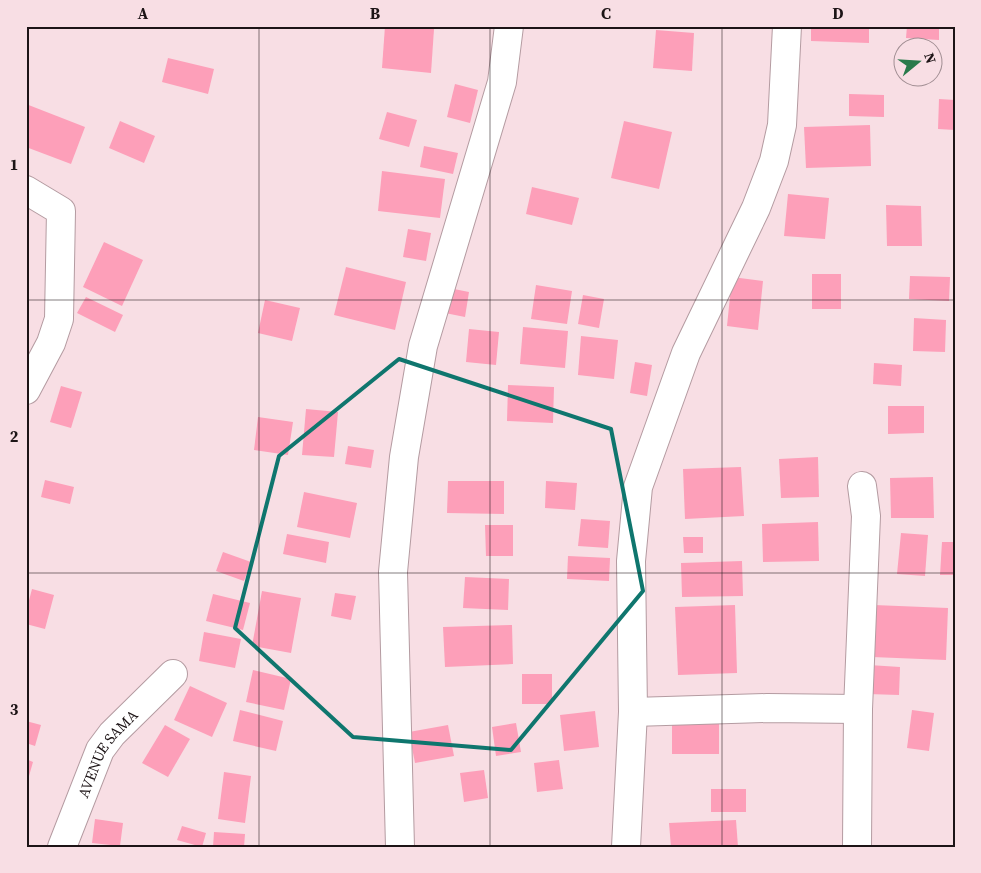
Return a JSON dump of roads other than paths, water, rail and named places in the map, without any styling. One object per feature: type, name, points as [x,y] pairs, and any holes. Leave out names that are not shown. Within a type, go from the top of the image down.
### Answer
[{"type":"street","points":[[400,847],[393,572],[404,458],[424,346],[502,82],[509,26]]},
{"type":"street","points":[[626,847],[632,712],[631,561],[638,487],[686,353],[756,208],[774,161],[782,125],[787,26]]},
{"type":"street","points":[[26,190],[61,211],[59,319],[51,343],[26,390]]},
{"type":"street","points":[[857,847],[858,709],[866,516],[862,486]]},
{"type":"street","name":"AVENUE SAMA","points":[[62,847],[100,750],[112,734],[173,674]]},
{"type":"street","points":[[632,712],[767,708],[858,709]]}]
